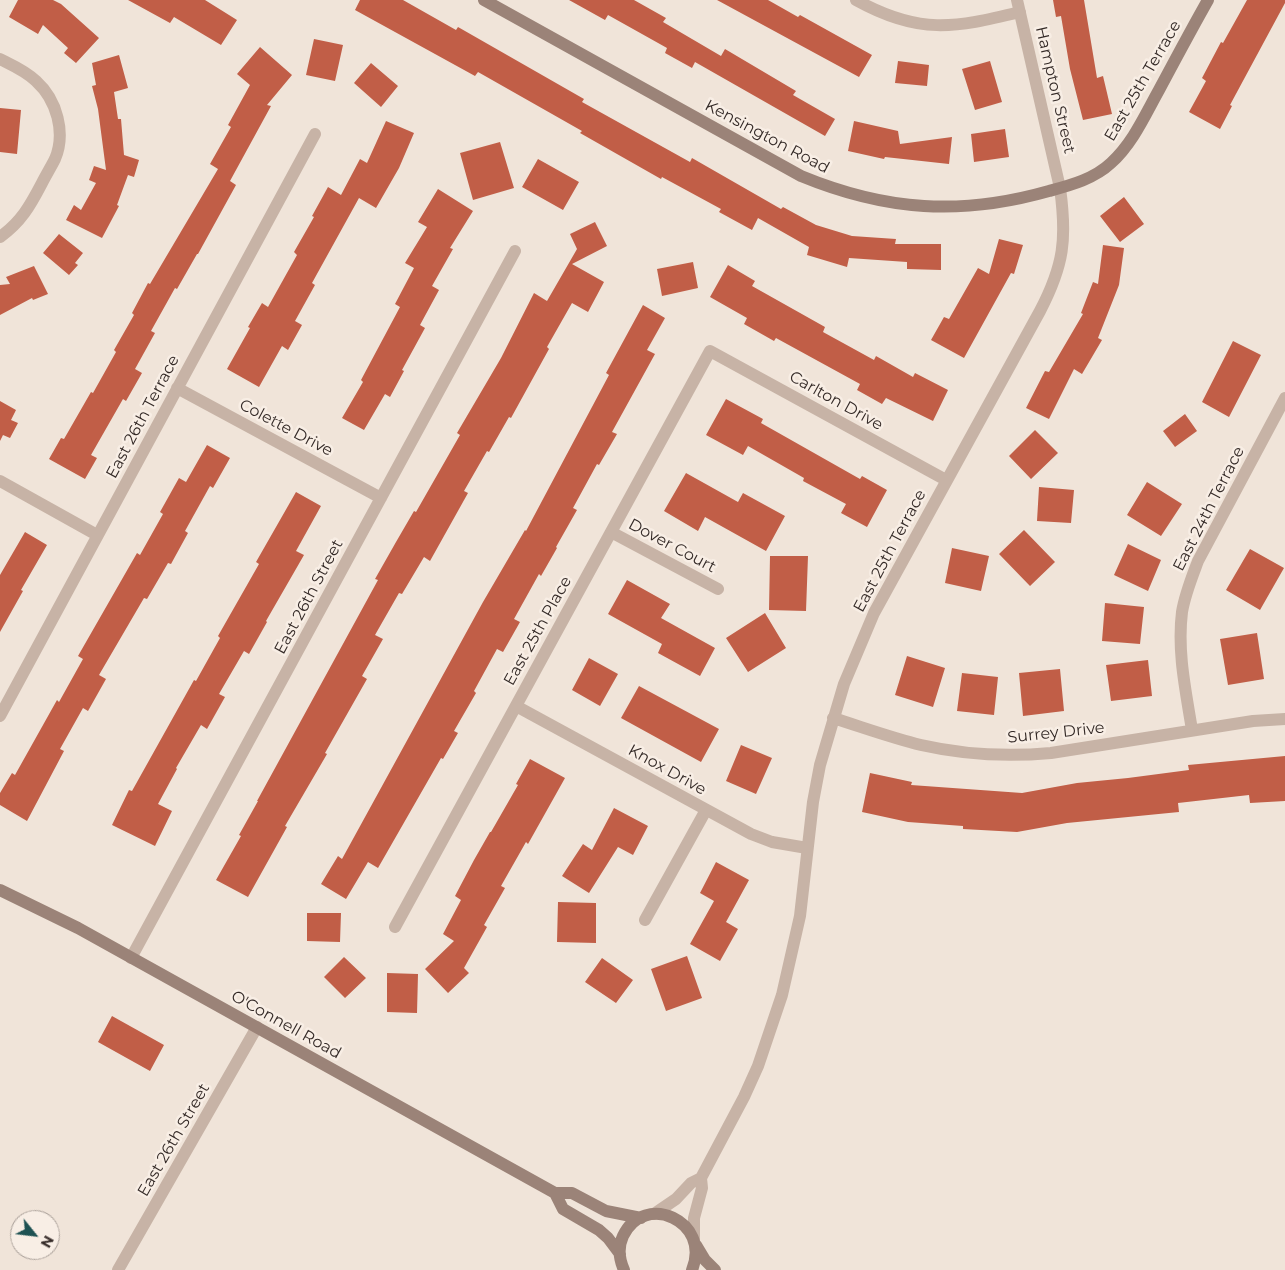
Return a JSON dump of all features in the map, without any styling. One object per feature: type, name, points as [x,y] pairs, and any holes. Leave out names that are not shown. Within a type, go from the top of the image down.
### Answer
[{"type":"street","name":"Kensington Road","points":[[484,0],[794,172],[847,194],[891,204],[948,207],[1009,201],[1060,188]]},
{"type":"street","points":[[856,0],[888,16],[933,26],[978,22],[1018,6]]},
{"type":"street","name":"East 25th Terrace","points":[[647,1216],[676,1199],[692,1183],[701,1178],[744,1098],[771,1030],[782,995],[797,932],[813,802],[820,765],[844,684],[874,613],[1040,311],[1055,277],[1061,258],[1064,237],[1064,218],[1060,188],[1092,176],[1110,164],[1124,150],[1208,0]]},
{"type":"street","name":"Hampton Street","points":[[1018,6],[1060,188]]},
{"type":"street","points":[[0,59],[36,81],[47,93],[55,108],[59,124],[59,142],[55,158],[23,217],[13,228],[0,237]]},
{"type":"street","name":"East 26th Terrace","points":[[0,716],[315,134]]},
{"type":"street","name":"East 26th Street","points":[[131,958],[515,251]]},
{"type":"street","name":"Carlton Drive","points":[[710,351],[946,480]]},
{"type":"street","name":"East 25th Place","points":[[395,927],[710,351]]},
{"type":"street","name":"Colette Drive","points":[[177,388],[381,498]]},
{"type":"street","name":"East 24th Terrace","points":[[1192,730],[1182,670],[1180,643],[1182,612],[1189,584],[1198,561],[1285,398]]},
{"type":"street","points":[[0,482],[97,535]]},
{"type":"street","name":"Dover Court","points":[[611,532],[718,589]]},
{"type":"street","name":"Knox Drive","points":[[516,706],[750,834],[772,842],[808,848]]},
{"type":"street","name":"Surrey Drive","points":[[833,718],[920,745],[955,752],[1018,756],[1051,753],[1252,721],[1285,719]]},
{"type":"street","points":[[645,920],[706,810]]},
{"type":"street","name":"O'Connell Road","points":[[0,890],[78,928],[555,1193],[572,1194],[606,1211],[647,1216],[669,1215],[688,1228],[695,1242]]},
{"type":"street","name":"East 26th Street","points":[[118,1270],[257,1027]]},
{"type":"street","name":"East 25th Terrace","points":[[695,1242],[694,1218],[702,1188],[701,1178]]},
{"type":"street","name":"O'Connell Road","points":[[555,1193],[563,1209],[599,1230],[608,1238],[620,1254]]},
{"type":"street","points":[[623,1269],[620,1254],[625,1232],[632,1224],[647,1216]]},
{"type":"street","points":[[692,1270],[696,1258],[695,1242]]},
{"type":"street","points":[[695,1242],[705,1260],[715,1270]]},
{"type":"building","points":[[18,0],[53,0],[61,4],[99,38],[76,63],[64,53],[68,48],[43,25],[38,34],[9,17]]},
{"type":"building","points":[[128,0],[205,0],[237,20],[221,45],[174,17],[170,23]]},
{"type":"building","points":[[360,0],[403,0],[456,30],[458,27],[584,99],[582,102],[690,162],[692,158],[781,209],[783,207],[816,225],[852,236],[896,239],[895,244],[941,244],[941,270],[907,269],[907,262],[849,258],[847,267],[807,255],[809,247],[758,218],[752,230],[719,212],[721,209],[662,177],[661,179],[580,133],[582,131],[478,72],[475,76],[355,10]]},
{"type":"building","points":[[569,0],[634,0],[666,18],[663,22],[721,56],[725,49],[796,91],[793,95],[835,119],[825,136],[695,62],[692,68],[665,53],[667,48],[608,15],[605,20]]},
{"type":"building","points":[[717,0],[768,0],[798,17],[800,15],[872,55],[859,77]]},
{"type":"building","points":[[1053,0],[1084,0],[1097,78],[1103,76],[1112,114],[1083,120],[1070,69],[1061,16],[1056,17]]},
{"type":"building","points":[[1247,0],[1285,0],[1285,3],[1230,105],[1232,106],[1220,129],[1189,112],[1206,81],[1202,78],[1221,42],[1223,43]]},
{"type":"building","points":[[314,39],[343,45],[335,81],[306,75]]},
{"type":"building","points":[[260,47],[292,75],[267,105],[271,106],[230,181],[236,185],[198,254],[177,289],[175,288],[151,331],[155,333],[135,369],[142,373],[126,401],[123,399],[91,455],[97,458],[85,479],[49,459],[61,438],[64,439],[91,392],[93,393],[116,352],[114,350],[134,315],[132,313],[148,283],[150,284],[218,169],[210,164],[231,127],[228,125],[250,85],[237,74]]},
{"type":"building","points":[[119,55],[128,88],[114,92],[118,119],[121,119],[124,155],[139,160],[134,177],[128,175],[117,205],[119,206],[102,238],[66,220],[74,205],[81,210],[96,183],[89,180],[94,166],[106,170],[98,109],[92,86],[96,85],[92,63]]},
{"type":"building","points":[[898,61],[929,65],[927,86],[895,83]]},
{"type":"building","points":[[990,61],[1002,102],[975,110],[962,69]]},
{"type":"building","points":[[371,63],[398,86],[381,107],[354,83]]},
{"type":"building","points":[[0,108],[21,110],[17,154],[0,152]]},
{"type":"building","points":[[386,121],[414,133],[399,168],[376,208],[359,198],[312,283],[315,285],[295,321],[302,325],[288,350],[282,346],[259,387],[227,369],[262,303],[268,307],[297,255],[294,252],[328,187],[341,195],[360,159],[367,163]]},
{"type":"building","points":[[854,121],[898,131],[900,144],[952,137],[949,164],[885,157],[884,159],[848,151]]},
{"type":"building","points":[[1005,129],[1009,157],[974,162],[971,134]]},
{"type":"building","points":[[500,142],[514,188],[473,200],[460,153]]},
{"type":"building","points":[[538,159],[579,182],[563,210],[522,187]]},
{"type":"building","points":[[438,189],[473,211],[450,248],[453,249],[432,286],[439,290],[420,325],[425,328],[402,370],[404,371],[390,397],[385,394],[364,430],[342,418],[363,382],[361,380],[400,307],[395,304],[414,268],[405,263],[427,227],[418,222]]},
{"type":"building","points":[[1124,197],[1144,224],[1120,242],[1100,216]]},
{"type":"building","points":[[595,222],[607,246],[572,264],[604,282],[588,312],[572,303],[511,418],[509,417],[489,452],[487,451],[464,491],[468,493],[430,561],[424,557],[402,594],[399,593],[375,635],[383,639],[362,676],[367,679],[325,753],[327,754],[285,826],[287,827],[248,897],[216,880],[378,580],[375,579],[460,435],[457,433],[501,358],[534,293],[547,301],[577,249],[570,234]]},
{"type":"building","points":[[59,234],[83,253],[75,263],[78,265],[69,275],[43,253]]},
{"type":"building","points":[[999,239],[1023,245],[1014,274],[1011,273],[964,358],[931,340],[944,317],[949,319],[978,268],[989,274]]},
{"type":"building","points":[[1103,245],[1124,248],[1119,285],[1098,338],[1102,340],[1082,374],[1074,369],[1049,419],[1026,408],[1045,371],[1049,372],[1083,314],[1081,313],[1093,282],[1098,284]]},
{"type":"building","points":[[693,262],[698,288],[662,296],[657,269]]},
{"type":"building","points":[[728,265],[755,281],[752,286],[825,327],[823,332],[874,360],[876,356],[913,377],[915,373],[948,390],[933,421],[886,398],[882,404],[857,390],[860,384],[776,338],[774,341],[744,324],[747,318],[710,297]]},
{"type":"building","points":[[34,266],[48,294],[33,300],[32,298],[0,315],[0,285],[10,284],[6,277]]},
{"type":"building","points":[[643,305],[665,318],[647,350],[655,354],[612,432],[617,434],[599,465],[597,464],[573,508],[577,510],[557,548],[541,576],[539,574],[514,619],[520,622],[503,652],[497,649],[474,691],[476,693],[454,731],[458,733],[443,759],[441,758],[378,868],[368,862],[346,899],[321,884],[338,856],[342,859],[483,602],[526,531],[609,375],[606,373]]},
{"type":"building","points":[[1233,341],[1261,355],[1229,417],[1202,402]]},
{"type":"building","points":[[726,399],[763,419],[761,423],[860,479],[862,476],[887,490],[867,527],[841,513],[846,504],[803,481],[804,478],[748,446],[743,455],[706,435]]},
{"type":"building","points":[[0,401],[16,410],[11,420],[18,423],[10,438],[3,435],[0,441]]},
{"type":"building","points":[[1185,414],[1197,431],[1175,447],[1163,431]]},
{"type":"building","points":[[1035,430],[1058,453],[1031,479],[1009,456]]},
{"type":"building","points":[[207,445],[230,458],[213,488],[210,486],[185,531],[188,533],[171,564],[168,563],[147,599],[144,598],[99,675],[106,679],[88,711],[83,708],[60,749],[64,751],[27,821],[0,805],[0,793],[12,773],[15,775],[57,700],[59,702],[83,659],[78,656],[137,553],[140,555],[163,514],[160,512],[179,478],[186,482]]},
{"type":"building","points":[[686,473],[738,502],[743,493],[785,516],[766,551],[705,517],[698,531],[664,511]]},
{"type":"building","points":[[1147,482],[1182,504],[1161,536],[1127,515]]},
{"type":"building","points":[[1039,487],[1074,490],[1071,523],[1037,521]]},
{"type":"building","points":[[296,492],[321,506],[296,551],[304,555],[249,654],[244,651],[219,694],[225,697],[207,729],[201,725],[176,768],[158,804],[172,811],[155,846],[112,825],[129,790],[132,791],[194,680],[196,681],[220,638],[218,636],[259,564],[256,562]]},
{"type":"building","points":[[1024,530],[1055,562],[1030,586],[999,554]]},
{"type":"building","points":[[25,532],[47,545],[0,632],[0,575]]},
{"type":"building","points":[[1128,544],[1161,560],[1148,591],[1114,575]]},
{"type":"building","points":[[952,548],[989,556],[981,591],[945,583]]},
{"type":"building","points":[[1250,549],[1284,568],[1260,610],[1226,590]]},
{"type":"building","points":[[770,556],[808,556],[806,611],[769,610]]},
{"type":"building","points":[[627,580],[670,604],[661,618],[715,648],[700,676],[658,653],[662,644],[608,614]]},
{"type":"building","points":[[1105,603],[1144,607],[1140,644],[1102,641]]},
{"type":"building","points":[[765,613],[786,648],[748,672],[726,638]]},
{"type":"building","points":[[1257,633],[1264,679],[1228,685],[1220,639]]},
{"type":"building","points":[[907,656],[945,668],[933,707],[895,695]]},
{"type":"building","points":[[589,658],[618,674],[600,706],[572,690]]},
{"type":"building","points":[[1148,660],[1152,696],[1111,701],[1106,665]]},
{"type":"building","points":[[1060,669],[1064,711],[1023,716],[1019,673]]},
{"type":"building","points":[[962,673],[998,677],[994,715],[957,711]]},
{"type":"building","points":[[639,686],[719,729],[701,762],[621,718]]},
{"type":"building","points":[[741,745],[772,758],[756,794],[726,781]]},
{"type":"building","points":[[1285,756],[1285,801],[1250,803],[1249,795],[1178,803],[1179,812],[1067,823],[1017,832],[963,829],[963,826],[908,822],[862,812],[870,773],[912,782],[911,785],[1022,793],[1077,783],[1189,770],[1188,765]]},
{"type":"building","points":[[530,759],[565,778],[528,844],[526,842],[501,886],[505,888],[484,925],[487,927],[464,968],[469,973],[448,993],[425,969],[454,941],[443,934],[461,900],[455,896],[518,785],[516,784]]},
{"type":"building","points":[[614,808],[648,826],[633,855],[618,847],[589,893],[562,876],[583,844],[592,850]]},
{"type":"building","points":[[716,862],[749,880],[726,922],[738,929],[720,961],[690,944],[714,901],[700,893]]},
{"type":"building","points":[[558,902],[596,903],[596,943],[557,942]]},
{"type":"building","points":[[307,913],[341,913],[340,942],[307,941]]},
{"type":"building","points":[[687,956],[702,998],[666,1011],[651,969]]},
{"type":"building","points":[[344,957],[366,978],[345,998],[324,977]]},
{"type":"building","points":[[602,958],[633,980],[616,1003],[585,982]]},
{"type":"building","points":[[387,973],[418,974],[417,1013],[387,1012]]},
{"type":"building","points":[[112,1016],[164,1045],[150,1071],[98,1042]]}]
